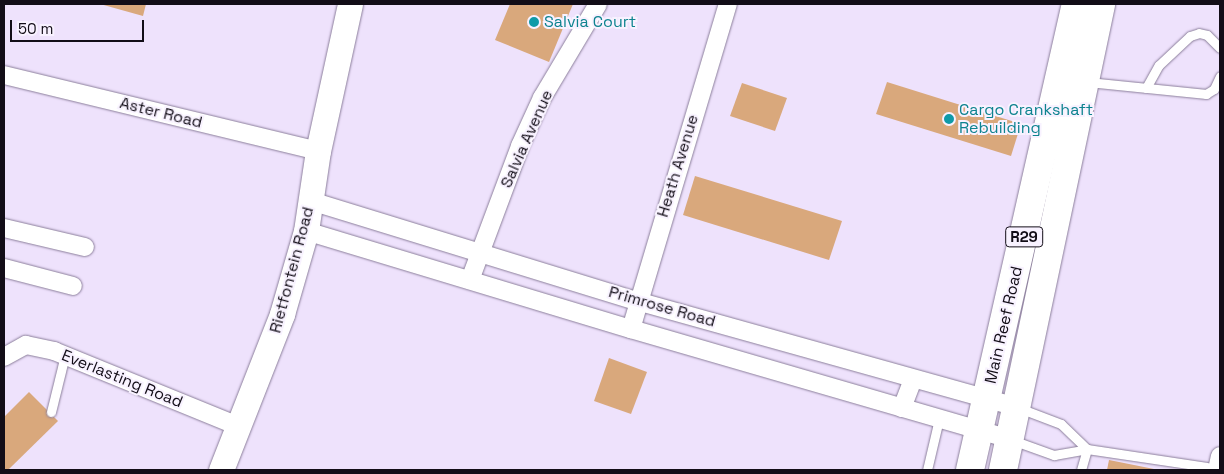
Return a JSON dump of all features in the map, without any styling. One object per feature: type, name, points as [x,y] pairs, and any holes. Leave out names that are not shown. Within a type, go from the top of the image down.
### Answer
[{"type":"main road","name":"Main Reef Road","points":[[1003,470],[1075,85],[1076,4]]},
{"type":"main road","name":"Main Reef Road","points":[[970,470],[987,400],[1075,85],[1101,4]]},
{"type":"street","name":"Rietfontein Road","points":[[221,470],[240,427],[282,314],[306,231],[318,151],[350,4]]},
{"type":"street","name":"Salvia Avenue","points":[[470,280],[520,146],[542,98],[598,4]]},
{"type":"street","name":"Heath Avenue","points":[[630,330],[637,301],[728,4]]},
{"type":"street","name":"Aster Road","points":[[4,75],[318,151]]},
{"type":"street","name":"Primrose Road","points":[[311,201],[637,301],[1016,407]]},
{"type":"street","points":[[4,228],[85,247]]},
{"type":"street","name":"Primrose Road","points":[[306,231],[630,330],[1010,439]]},
{"type":"street","points":[[4,268],[73,286]]},
{"type":"street","name":"Everlasting Road","points":[[4,355],[26,346],[64,355],[240,427]]},
{"type":"street","points":[[902,408],[913,379]]},
{"type":"lane","points":[[1146,88],[1159,65],[1190,36],[1199,32],[1207,35],[1220,48]]},
{"type":"lane","points":[[1075,85],[1146,88],[1206,94],[1214,89],[1220,76]]},
{"type":"lane","points":[[51,412],[64,355]]},
{"type":"lane","points":[[1016,407],[1061,424],[1087,449]]},
{"type":"lane","points":[[927,470],[939,419]]},
{"type":"lane","points":[[1010,439],[1054,455],[1087,449],[1215,465]]},
{"type":"lane","points":[[1081,470],[1087,449]]},
{"type":"building","points":[[100,4],[146,4],[143,16]]},
{"type":"building","name":"Salvia Court","points":[[510,4],[573,4],[549,62],[495,40]]},
{"type":"building","name":"Cargo Crankshaft Rebuilding","points":[[887,82],[1021,124],[1011,156],[876,114]]},
{"type":"building","points":[[742,83],[787,98],[775,131],[730,116]]},
{"type":"building","points":[[695,176],[842,221],[829,260],[683,215]]},
{"type":"building","points":[[609,358],[647,372],[631,414],[594,401]]},
{"type":"building","points":[[29,392],[58,421],[8,470],[4,470],[4,417]]},
{"type":"building","points":[[1109,460],[1154,469],[1154,470],[1107,470]]},
{"type":"place","name":"Salvia Court","points":[[534,22]]},
{"type":"place","name":"Cargo Crankshaft Rebuilding","points":[[949,119]]}]
